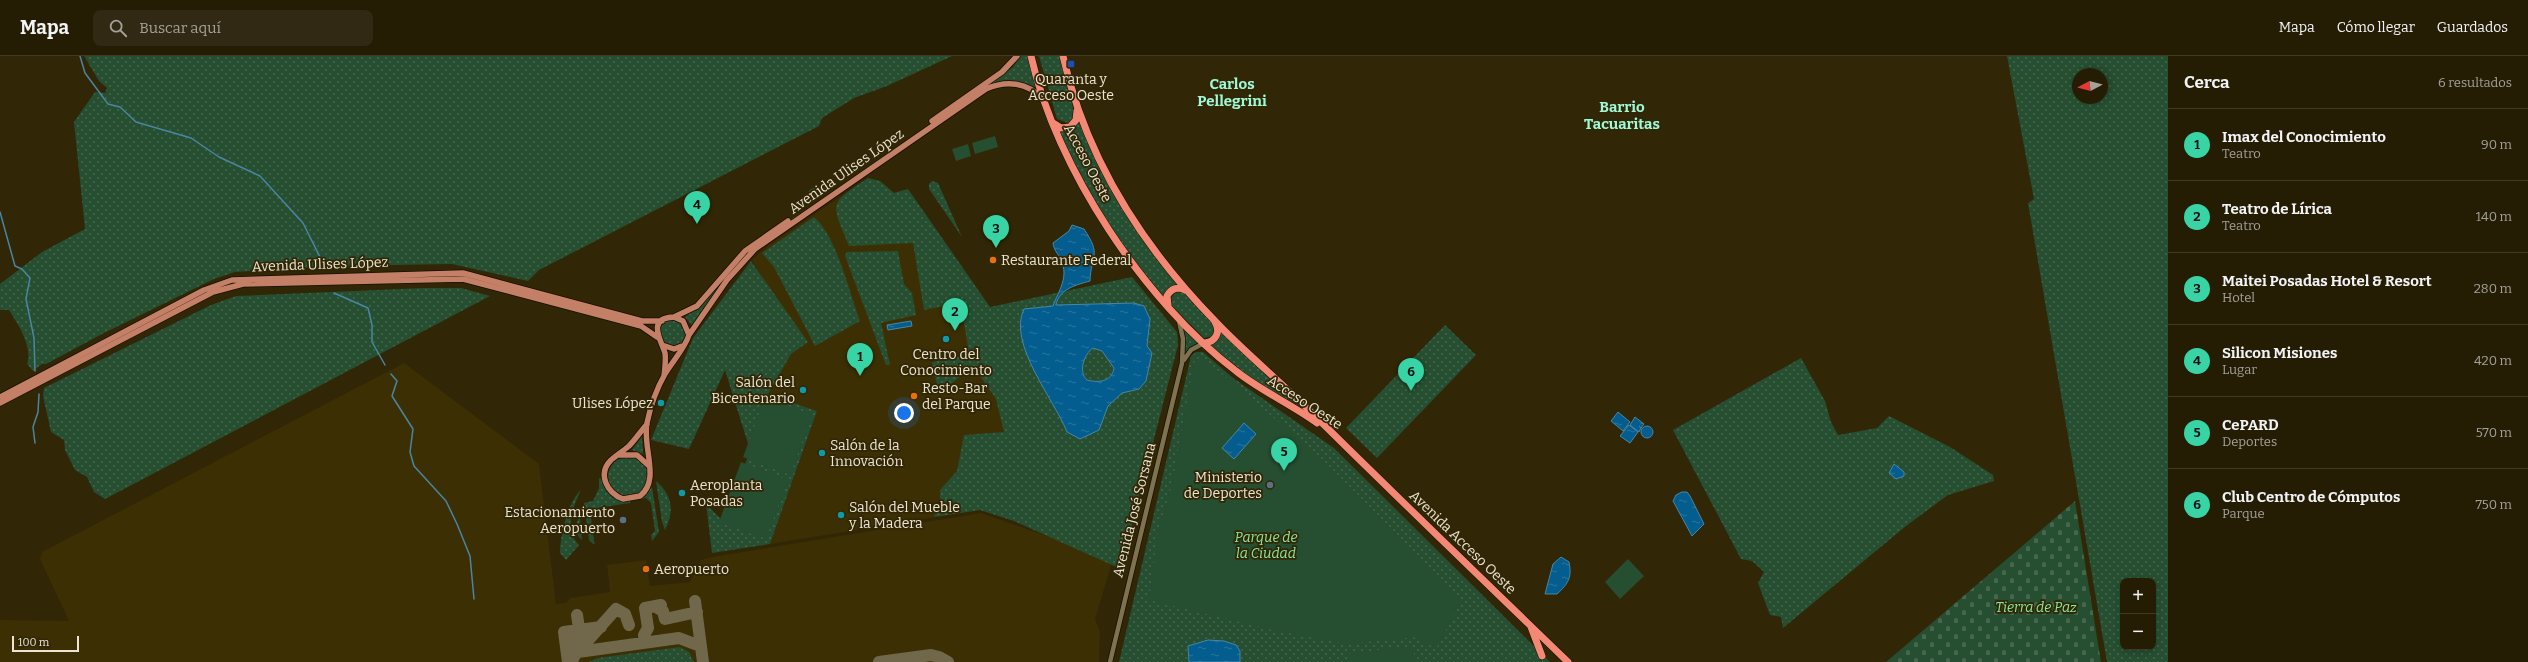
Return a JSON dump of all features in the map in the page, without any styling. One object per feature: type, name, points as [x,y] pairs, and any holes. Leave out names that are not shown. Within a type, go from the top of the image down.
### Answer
[{"type":"highway","name":"Acceso Oeste","points":[[1031,56],[1050,120],[1105,224],[1142,278],[1178,317],[1235,371],[1305,414],[1340,440]]},
{"type":"highway","name":"Acceso Oeste","points":[[1063,56],[1076,106],[1118,198],[1157,257],[1214,321],[1281,382],[1340,440]]},
{"type":"highway","points":[[1050,120],[1056,126],[1070,127],[1076,120],[1076,106]]},
{"type":"highway","points":[[1169,307],[1166,300],[1169,293],[1178,288],[1185,290]]},
{"type":"highway","points":[[1204,343],[1212,341],[1217,334],[1217,326],[1214,321]]},
{"type":"highway","name":"Avenida Acceso Oeste","points":[[1340,440],[1568,662]]},
{"type":"highway","points":[[1530,625],[1542,656]]},
{"type":"main road","name":"Avenida Ulises López","points":[[674,317],[697,306],[752,246],[990,81],[1008,68],[1017,56]]},
{"type":"main road","name":"Avenida Ulises López","points":[[688,334],[727,280],[755,249],[986,89],[1004,84],[1019,84],[1034,90],[1045,102]]},
{"type":"main road","name":"Avenida Ulises López","points":[[0,397],[204,290],[232,280],[462,273],[642,321],[662,321]]},
{"type":"main road","name":"Avenida Ulises López","points":[[0,403],[213,292],[243,284],[463,279],[641,326],[657,337]]},
{"type":"main road","points":[[647,424],[629,446],[607,465],[604,479],[609,491],[623,499],[636,499],[647,489],[651,477],[647,454],[647,424],[664,376],[688,334],[683,321],[674,317],[662,321],[657,329],[657,337],[665,355],[664,376]]},
{"type":"main road","points":[[660,343],[674,349],[683,345]]},
{"type":"main road","points":[[618,455],[630,453],[637,455],[649,467]]},
{"type":"street","name":"Avenida José Sorsana","points":[[1110,662],[1182,364],[1184,338],[1178,317]]},
{"type":"street","name":"Avenida José Sorsana","points":[[1182,364],[1190,350],[1204,343]]},
{"type":"shaded area","points":[[868,178],[880,181],[894,193],[908,189],[990,307],[1014,521],[980,510],[770,544],[817,411],[768,394],[782,355],[801,343],[752,260],[769,245]]},
{"type":"shaded area","points":[[404,363],[539,464],[556,604],[566,603],[570,598],[610,592],[607,565],[646,560],[650,586],[690,582],[701,560],[712,557],[981,513],[1113,559],[1095,619],[1100,632],[1099,662],[0,662],[0,620],[69,621],[40,559],[42,552]]},
{"type":"green space","points":[[84,56],[952,56],[887,86],[854,98],[822,118],[819,126],[539,270],[528,281],[452,264],[335,266],[235,272],[214,279],[102,334],[46,364],[42,364],[33,371],[27,364],[28,350],[24,336],[9,310],[0,310],[0,284],[42,252],[85,229],[74,122],[95,92],[105,93],[107,88],[99,81]]},
{"type":"green space","points":[[1020,56],[1028,56],[1035,87],[1011,82],[986,87],[834,190],[1013,67]]},
{"type":"green space","points":[[1039,56],[1061,56],[1074,112],[1072,121],[1068,123],[1057,119]]},
{"type":"green space","points":[[2007,56],[2168,56],[2168,662],[2107,662],[2028,203],[2034,199]]},
{"type":"green space","points":[[1078,118],[1117,198],[1183,288],[1165,298],[1148,279],[1118,238],[1092,195],[1057,128],[1062,130]]},
{"type":"green space","points":[[995,136],[998,147],[975,154],[972,143]]},
{"type":"green space","points":[[968,144],[971,156],[956,161],[952,149]]},
{"type":"green space","points":[[868,178],[880,181],[894,193],[908,189],[990,307],[1132,277],[1177,332],[1178,345],[1121,569],[1014,521],[980,510],[934,517],[940,503],[940,490],[957,471],[964,435],[1004,432],[996,399],[973,366],[940,393],[938,390],[932,362],[964,356],[963,349],[968,347],[963,317],[956,318],[954,304],[924,310],[913,243],[849,246],[839,221],[837,206],[846,194]]},
{"type":"green space","points":[[932,181],[938,183],[962,237],[929,189],[929,184]]},
{"type":"green space","points":[[817,186],[828,188],[808,203],[808,192]]},
{"type":"green space","points":[[806,209],[753,248],[716,292],[692,325],[685,317],[699,307],[752,246]]},
{"type":"green space","points":[[814,217],[822,226],[836,251],[860,321],[815,346],[774,267],[762,253]]},
{"type":"green space","points":[[898,251],[904,284],[912,293],[916,315],[881,323],[890,365],[886,365],[845,256],[847,252]]},
{"type":"green space","points":[[751,261],[808,342],[791,354],[768,394],[817,411],[770,544],[712,553],[706,504],[725,523],[750,450],[725,370],[689,449],[651,440],[693,338]]},
{"type":"green space","points":[[424,288],[461,288],[490,296],[105,499],[94,492],[87,477],[75,470],[65,450],[64,440],[51,432],[43,396],[44,388],[211,305],[236,296]]},
{"type":"green space","points":[[1177,291],[1184,292],[1215,325],[1213,336],[1204,338],[1172,306],[1171,298]]},
{"type":"green space","points":[[673,320],[682,324],[686,333],[682,342],[673,346],[664,342],[660,333],[664,324]]},
{"type":"green space","points":[[1445,325],[1476,355],[1377,458],[1346,428]]},
{"type":"green space","points":[[1183,327],[1200,344],[1190,349],[1184,357]]},
{"type":"green space","points":[[1221,332],[1309,413],[1237,370],[1208,343],[1218,340]]},
{"type":"green space","name":"Parque de la Ciudad","points":[[1196,352],[1203,352],[1233,378],[1334,448],[1550,662],[1119,662],[1191,356]]},
{"type":"green space","name":"Parque de la Ciudad","points":[[1203,358],[1320,457],[1462,600],[1436,649],[1417,637],[1346,644],[1273,630],[1149,600],[1157,536],[1172,484],[1194,362],[1197,359]]},
{"type":"green space","points":[[1801,358],[1825,401],[1831,422],[1838,435],[1877,428],[1889,416],[1950,447],[1993,475],[1994,481],[1948,495],[1906,526],[1783,628],[1781,617],[1770,615],[1758,583],[1764,572],[1752,561],[1741,559],[1673,430]]},
{"type":"green space","points":[[765,397],[812,415],[790,475],[743,457]]},
{"type":"green space","points":[[642,436],[643,454],[632,450]]},
{"type":"green space","points":[[624,457],[632,457],[639,460],[645,466],[648,477],[645,488],[639,494],[632,497],[624,497],[617,494],[611,488],[608,481],[608,473],[611,466],[617,460]]},
{"type":"green space","points":[[741,462],[788,480],[766,539],[719,522]]},
{"type":"green space","points":[[599,478],[604,479],[609,492],[630,501],[630,503],[590,509],[594,542],[596,543],[593,544],[589,540],[584,503],[593,501],[599,488]]},
{"type":"green space","points":[[656,481],[669,497],[671,509],[665,530],[662,522]]},
{"type":"green space","points":[[652,487],[659,532],[652,541],[651,535],[655,531],[651,503],[646,498],[640,499]]},
{"type":"green space","points":[[581,490],[575,504],[570,525],[574,539],[579,545],[566,560],[560,553],[561,537],[572,502]]},
{"type":"green space","name":"Tierra de Paz","points":[[2075,501],[2101,662],[1886,662]]},
{"type":"green space","points":[[580,516],[582,540],[576,532],[577,523]]},
{"type":"green space","points":[[1628,559],[1644,576],[1620,599],[1605,582]]},
{"type":"green space","points":[[1413,646],[1415,662],[1348,662],[1347,654]]},
{"type":"green space","points":[[680,647],[689,652],[694,662],[589,662],[597,658]]},
{"type":"water","points":[[1072,225],[1084,229],[1093,245],[1094,255],[1090,281],[1064,291],[1056,305],[1134,303],[1144,306],[1150,319],[1147,346],[1152,353],[1146,381],[1139,389],[1122,393],[1108,406],[1099,430],[1080,439],[1067,432],[1034,371],[1022,338],[1020,323],[1024,309],[1053,306],[1064,278],[1064,272],[1061,260],[1053,243],[1069,231]],"holes":[[[1093,348],[1102,351],[1114,368],[1113,373],[1104,380],[1087,380],[1084,377],[1083,372],[1083,363],[1087,354]]]},
{"type":"water","points":[[911,321],[912,326],[888,330],[887,325]]},
{"type":"water","points":[[1618,412],[1630,422],[1623,431],[1611,421]]},
{"type":"water","points":[[1635,417],[1644,424],[1639,432],[1630,425]]},
{"type":"water","points":[[1244,423],[1256,434],[1234,459],[1222,448]]},
{"type":"water","points":[[1629,425],[1638,432],[1630,443],[1620,436]]},
{"type":"water","points":[[1647,426],[1651,428],[1653,432],[1651,436],[1647,438],[1643,436],[1641,432],[1643,428]]},
{"type":"water","points":[[1894,464],[1904,472],[1904,476],[1896,479],[1889,473]]},
{"type":"water","points":[[1682,492],[1687,492],[1690,496],[1704,524],[1692,536],[1673,501],[1676,495]]},
{"type":"water","points":[[1561,557],[1569,562],[1569,580],[1557,594],[1545,594],[1553,564]]},
{"type":"water","points":[[1208,640],[1224,641],[1236,645],[1240,651],[1240,662],[1189,662],[1188,646]]},
{"type":"waterway","points":[[80,56],[85,73],[108,104],[120,107],[136,122],[191,138],[219,157],[260,176],[303,223],[323,263]]},
{"type":"waterway","points":[[0,212],[15,266],[22,269],[30,278],[26,299],[34,338],[35,371]]},
{"type":"waterway","points":[[334,293],[368,308],[372,325],[372,342],[385,365]]},
{"type":"waterway","points":[[391,374],[397,381],[392,396],[413,429],[410,452],[414,466],[446,501],[470,556],[474,599]]},
{"type":"waterway","points":[[35,443],[33,427],[38,412],[39,394]]},
{"type":"taxiway","points":[[695,601],[703,662]]},
{"type":"taxiway","points":[[645,642],[644,635],[648,628],[645,608],[661,605]]},
{"type":"taxiway","points":[[572,661],[575,655],[616,609],[625,614],[629,625]]},
{"type":"taxiway","points":[[659,609],[663,611],[665,619],[697,612]]},
{"type":"taxiway","points":[[572,657],[573,647],[580,635],[577,615]]},
{"type":"taxiway","points":[[568,662],[564,632],[601,627]]},
{"type":"taxiway","points":[[578,652],[679,638],[700,646]]},
{"type":"taxiway","points":[[879,662],[931,655],[948,662]]},
{"type":"place","name":"Quaranta y Acceso Oeste","points":[[1071,64]]},
{"type":"place","name":"Silicon Misiones","points":[[697,224]]},
{"type":"place","name":"Maitei Posadas Hotel & Resort","points":[[996,248]]},
{"type":"place","name":"Restaurante Federal","points":[[993,260]]},
{"type":"place","name":"Teatro de Lírica","points":[[955,331]]},
{"type":"place","name":"Centro del Conocimiento","points":[[946,339]]},
{"type":"place","name":"Imax del Conocimiento","points":[[860,376]]},
{"type":"place","name":"Salón del Bicentenario","points":[[803,390]]},
{"type":"place","name":"Club Centro de Cómputos","points":[[1411,391]]},
{"type":"place","name":"Resto-Bar del Parque","points":[[914,396]]},
{"type":"place","name":"Ulises López","points":[[661,403]]},
{"type":"place","name":"Salón de la Innovación","points":[[822,453]]},
{"type":"place","name":"CePARD","points":[[1284,471]]},
{"type":"place","name":"Ministerio de Deportes","points":[[1270,485]]},
{"type":"place","name":"Aeroplanta Posadas","points":[[682,493]]},
{"type":"place","name":"Salón del Mueble y la Madera","points":[[841,515]]},
{"type":"place","name":"Estacionamiento Aeropuerto","points":[[623,520]]},
{"type":"place","name":"Aeropuerto","points":[[646,569]]},
{"type":"district","name":"Carlos Pellegrini","points":[[1232,92]]},
{"type":"district","name":"Barrio Tacuaritas","points":[[1622,116]]}]
